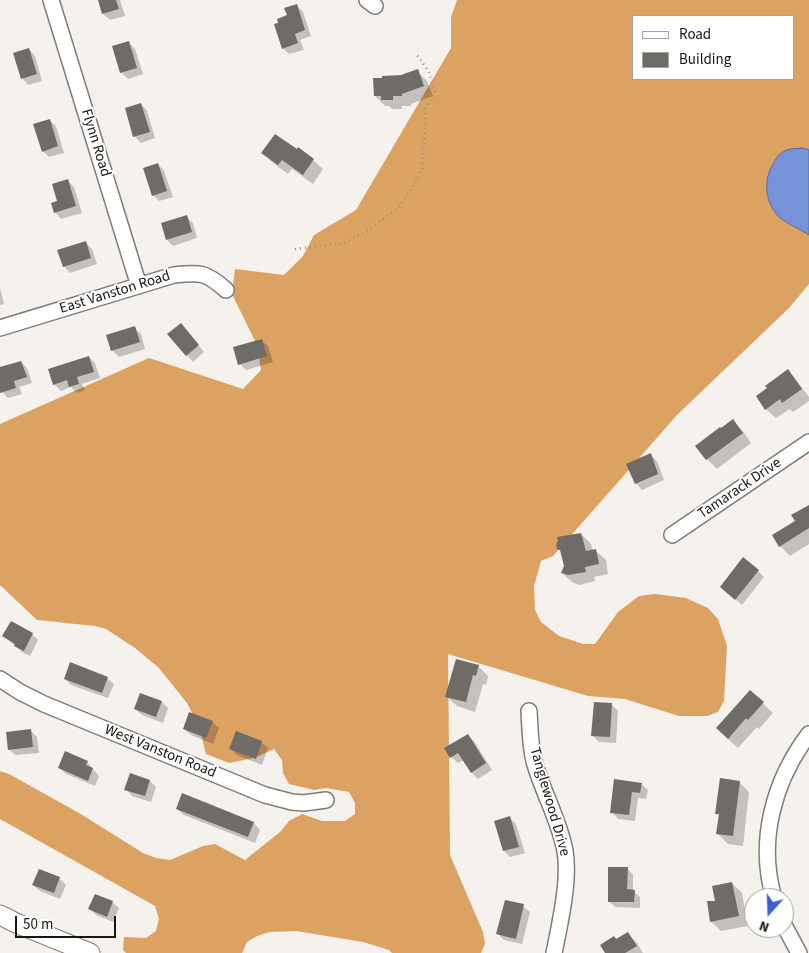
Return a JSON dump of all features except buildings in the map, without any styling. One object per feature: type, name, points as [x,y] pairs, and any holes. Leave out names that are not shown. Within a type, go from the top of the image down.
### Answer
[{"type":"main road","points":[[0,915],[90,953]]},
{"type":"street","name":"Flynn Road","points":[[51,0],[139,286]]},
{"type":"street","name":"East Vanston Road","points":[[0,328],[174,275],[201,274],[212,278],[226,290]]},
{"type":"street","name":"Tamarack Drive","points":[[672,535],[809,442]]},
{"type":"street","name":"West Vanston Road","points":[[0,680],[44,704],[265,795],[304,803],[326,800]]},
{"type":"street","name":"Tanglewood Drive","points":[[529,711],[534,759],[565,851],[566,880],[554,953]]},
{"type":"street","points":[[772,888],[768,864],[769,833],[774,803],[784,774],[799,747],[809,734]]},
{"type":"street","points":[[791,938],[799,953]]},
{"type":"path","points":[[295,249],[344,243],[363,233],[396,210],[410,192],[422,169],[426,135],[425,107],[435,93],[430,72],[417,55]]},
{"type":"shaded area","points":[[457,0],[809,0],[809,284],[789,308],[677,415],[553,556],[541,561],[534,586],[535,610],[541,622],[559,636],[583,644],[595,644],[618,612],[639,596],[655,594],[686,598],[708,608],[718,619],[727,646],[724,701],[718,712],[707,716],[679,716],[625,699],[588,696],[448,654],[450,855],[483,932],[485,944],[481,953],[392,953],[389,950],[363,942],[296,931],[270,932],[257,936],[247,942],[242,953],[126,953],[123,950],[124,937],[146,938],[156,931],[159,919],[155,906],[0,819],[0,771],[9,774],[79,813],[143,853],[156,858],[170,860],[203,846],[215,844],[245,860],[280,832],[289,821],[302,814],[322,821],[345,821],[355,814],[355,803],[349,792],[326,788],[314,790],[289,784],[283,773],[282,760],[274,749],[254,758],[229,763],[206,754],[199,726],[187,703],[159,668],[135,648],[106,629],[95,626],[37,620],[0,585],[0,424],[149,358],[243,389],[261,370],[257,345],[232,294],[235,269],[284,275],[303,256],[314,235],[356,210],[451,48],[451,17]]},
{"type":"water","points":[[802,148],[809,150],[809,235],[779,217],[771,205],[767,191],[770,170],[778,155],[787,150]]}]
